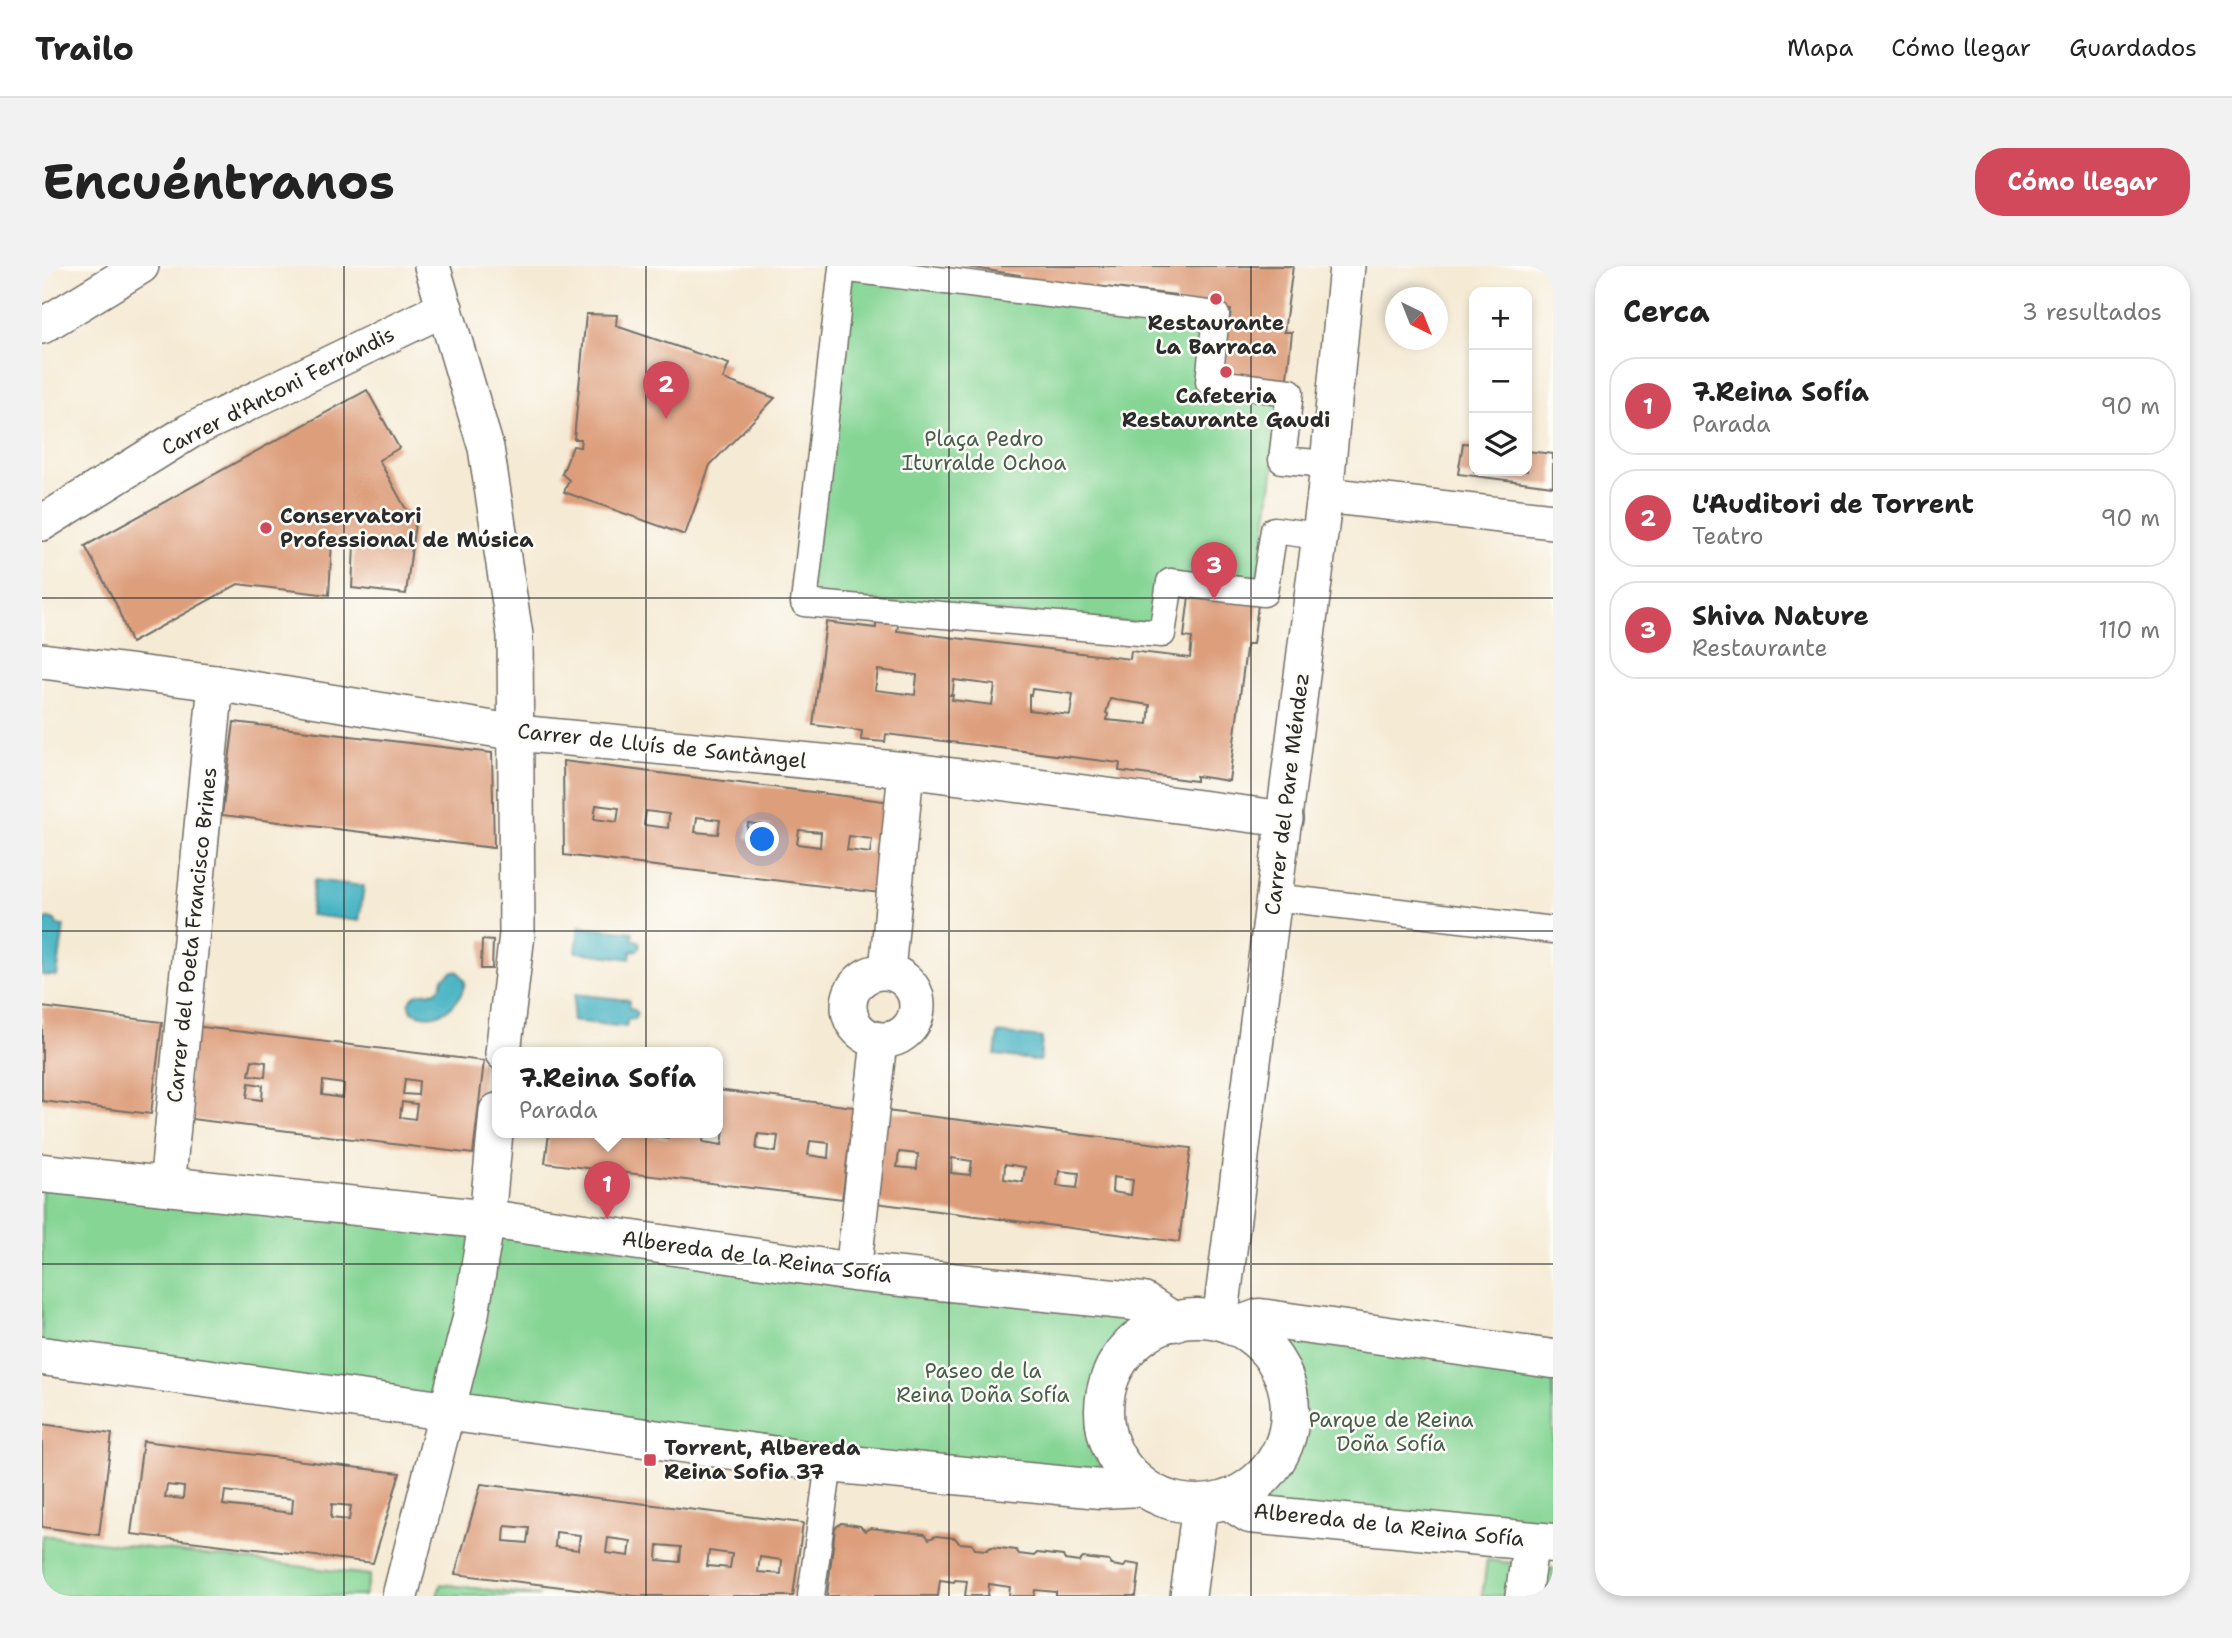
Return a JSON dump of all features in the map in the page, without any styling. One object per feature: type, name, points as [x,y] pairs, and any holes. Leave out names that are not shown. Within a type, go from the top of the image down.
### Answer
[{"type":"street","points":[[42,326],[141,266]]},
{"type":"street","points":[[432,266],[486,448],[516,635],[517,934],[504,1047]]},
{"type":"street","name":"Carrer del Pare Méndez","points":[[1227,1324],[1225,1296],[1326,479],[1347,266]]},
{"type":"street","points":[[1319,536],[1274,530],[1264,593],[1170,582],[1162,634],[804,603],[842,268],[1216,315],[1209,382],[1290,392],[1282,460],[1326,479],[1553,522]]},
{"type":"street","name":"Carrer d'Antoni Ferrandis","points":[[42,523],[190,431],[445,308]]},
{"type":"street","name":"Carrer de Lluís de Santàngel","points":[[42,661],[216,683],[517,733],[906,770],[1284,819]]},
{"type":"street","name":"Carrer del Poeta Francisco Brines","points":[[167,1186],[216,683]]},
{"type":"street","points":[[887,971],[906,770]]},
{"type":"street","points":[[1273,897],[1553,930]]},
{"type":"street","points":[[887,971],[904,978],[915,992],[918,1010],[911,1027],[897,1039],[879,1041],[862,1035],[851,1020],[848,1003],[855,986],[869,974],[887,971]]},
{"type":"street","points":[[853,1272],[879,1041]]},
{"type":"street","points":[[400,1596],[470,1320],[487,1220],[495,1138]]},
{"type":"street","name":"Albereda de la Reina Sofía","points":[[42,1173],[487,1220],[853,1272],[1143,1302],[1174,1322]]},
{"type":"street","points":[[1194,1318],[1227,1324],[1254,1337],[1274,1358],[1286,1384],[1291,1412],[1286,1440],[1273,1466],[1253,1486],[1214,1502],[1167,1500],[1143,1487],[1117,1461],[1105,1431],[1104,1398],[1115,1368],[1135,1342],[1162,1325],[1194,1318]]},
{"type":"street","points":[[1227,1324],[1260,1318],[1553,1359]]},
{"type":"street","points":[[42,1356],[829,1463],[1100,1489],[1143,1487]]},
{"type":"street","points":[[811,1596],[829,1463]]},
{"type":"street","points":[[1188,1596],[1214,1502]]},
{"type":"street","name":"Albereda de la Reina Sofía","points":[[1214,1502],[1250,1514],[1542,1542]]},
{"type":"street","points":[[1523,1596],[1542,1542]]},
{"type":"green space","name":"Plaça Pedro Iturralde Ochoa","points":[[844,274],[1207,321],[1283,396],[1258,588],[1166,576],[1157,625],[808,596]]},
{"type":"green space","name":"Paseo de la Reina Doña Sofía","points":[[42,1186],[1136,1303],[1102,1361],[1092,1409],[1098,1455],[1111,1501],[42,1347]]},
{"type":"green space","name":"Parque de Reina Doña Sofía","points":[[1260,1318],[1553,1359],[1553,1543],[1236,1513],[1285,1464],[1302,1393]]},
{"type":"green space","points":[[42,1535],[370,1575],[364,1596],[42,1596]]},
{"type":"green space","points":[[1487,1560],[1553,1568],[1553,1596],[1482,1596]]},
{"type":"green space","points":[[441,1584],[540,1596],[437,1596]]},
{"type":"water","points":[[314,880],[364,886],[359,921],[310,915]]},
{"type":"water","points":[[49,918],[55,920],[57,925],[64,926],[57,976],[42,975],[42,924]]},
{"type":"water","points":[[579,926],[633,932],[632,939],[639,941],[640,946],[631,951],[630,959],[576,952]]},
{"type":"water","points":[[453,971],[459,972],[465,982],[452,1006],[446,1011],[430,1015],[412,1011],[409,1003],[414,996],[436,991],[443,978]]},
{"type":"water","points":[[575,994],[629,1000],[629,1008],[637,1014],[634,1019],[627,1020],[626,1027],[572,1021]]},
{"type":"water","points":[[998,1033],[1042,1038],[1040,1061],[995,1055]]},
{"type":"building","points":[[961,266],[1293,266],[1284,332],[1292,332],[1286,387],[1216,378],[1223,324],[1229,324],[1231,310],[1175,303],[1176,295],[1097,286],[1096,293],[1018,284],[1020,275]]},
{"type":"building","points":[[586,314],[617,315],[616,326],[729,364],[723,379],[775,398],[710,465],[685,535],[564,492],[569,480],[562,474],[573,446],[580,447],[581,439],[574,439]]},
{"type":"building","name":"Conservatori Professional de Música","points":[[367,390],[399,448],[379,460],[408,513],[416,515],[406,594],[352,588],[354,544],[332,541],[329,595],[238,584],[131,643],[116,604],[85,546]]},
{"type":"building","points":[[1463,443],[1469,444],[1469,475],[1458,474]]},
{"type":"building","points":[[1532,452],[1553,454],[1553,486],[1474,476],[1532,476]]},
{"type":"building","points":[[1190,588],[1259,597],[1253,644],[1247,644],[1246,649],[1229,781],[1196,776],[1196,781],[1119,771],[1120,763],[886,734],[885,742],[861,740],[862,731],[813,725],[826,622],[876,628],[876,619],[899,622],[897,631],[1130,659],[1131,651],[1190,658],[1192,638],[1184,637]],"holes":[[[878,670],[917,675],[915,695],[875,690]],[[954,680],[995,685],[992,705],[952,700],[953,695],[950,695]],[[1032,689],[1073,694],[1070,715],[1029,710],[1029,694],[1031,695]],[[1110,699],[1150,705],[1148,724],[1107,720]]]},
{"type":"building","points":[[234,722],[492,753],[494,848],[222,815]]},
{"type":"building","points":[[563,761],[892,802],[880,893],[564,855]],"holes":[[[596,805],[619,808],[617,822],[594,819]],[[646,811],[669,814],[668,828],[644,825]],[[697,817],[720,820],[718,834],[695,832]],[[748,823],[771,826],[769,841],[746,838]],[[799,830],[821,832],[820,847],[797,844]],[[849,836],[872,839],[870,853],[847,850]]]},
{"type":"building","points":[[482,940],[493,941],[492,969],[481,969]]},
{"type":"building","points":[[42,1007],[162,1022],[151,1114],[42,1101]]},
{"type":"building","points":[[194,1026],[484,1061],[473,1154],[183,1118]],"holes":[[[252,1060],[266,1062],[265,1077],[249,1075]],[[405,1079],[419,1081],[418,1095],[403,1094]],[[323,1081],[344,1084],[343,1098],[322,1095]],[[249,1083],[263,1085],[262,1100],[247,1098]],[[402,1102],[417,1104],[415,1119],[400,1117]]]},
{"type":"building","points":[[723,1091],[854,1107],[842,1199],[545,1163],[548,1138],[703,1138],[703,1142],[722,1145]],"holes":[[[758,1134],[778,1136],[776,1152],[756,1149]],[[810,1141],[829,1143],[828,1158],[808,1155]]]},
{"type":"building","points":[[886,1111],[1191,1148],[1179,1242],[875,1203]],"holes":[[[899,1152],[918,1154],[917,1169],[897,1167]],[[952,1158],[972,1161],[970,1175],[951,1173]],[[1005,1164],[1025,1167],[1023,1182],[1004,1179]],[[1059,1171],[1079,1173],[1077,1188],[1057,1186]],[[1113,1177],[1133,1180],[1131,1195],[1112,1192]]]},
{"type":"building","points":[[42,1424],[112,1434],[99,1535],[42,1527]]},
{"type":"building","points":[[143,1441],[400,1473],[373,1563],[131,1534]],"holes":[[[167,1485],[184,1487],[183,1499],[165,1497]],[[225,1491],[293,1499],[292,1513],[223,1505]],[[332,1504],[351,1506],[349,1520],[331,1518]]]},
{"type":"building","points":[[481,1484],[803,1523],[793,1596],[635,1596],[455,1574]],"holes":[[[505,1526],[529,1528],[527,1543],[504,1541]],[[556,1532],[580,1535],[578,1550],[555,1547]],[[608,1538],[631,1541],[629,1556],[606,1553]],[[658,1545],[681,1547],[680,1562],[657,1560]],[[709,1551],[732,1554],[730,1568],[707,1566]],[[760,1557],[782,1560],[781,1574],[758,1572]]]},
{"type":"building","points":[[841,1523],[860,1526],[865,1531],[870,1528],[925,1534],[929,1539],[936,1536],[955,1538],[959,1543],[972,1544],[975,1549],[987,1550],[991,1547],[1016,1550],[1019,1554],[1063,1556],[1065,1560],[1079,1562],[1083,1558],[1109,1561],[1112,1565],[1124,1567],[1127,1563],[1140,1565],[1136,1596],[1056,1596],[1056,1592],[1035,1590],[1034,1596],[1009,1596],[1010,1587],[989,1584],[988,1596],[965,1596],[967,1581],[940,1580],[938,1596],[827,1596],[835,1528]]},
{"type":"place","name":"Restaurante La Barraca","points":[[1216,299]]},
{"type":"place","name":"Cafeteria Restaurante Gaudi","points":[[1226,372]]},
{"type":"place","name":"L'Auditori de Torrent","points":[[666,419]]},
{"type":"place","name":"Conservatori Professional de Música","points":[[266,528]]},
{"type":"place","name":"Shiva Nature","points":[[1214,600]]},
{"type":"place","name":"7.Reina Sofía","points":[[607,1219]]},
{"type":"place","name":"Torrent, Albereda Reina Sofia 37","points":[[650,1460]]}]
